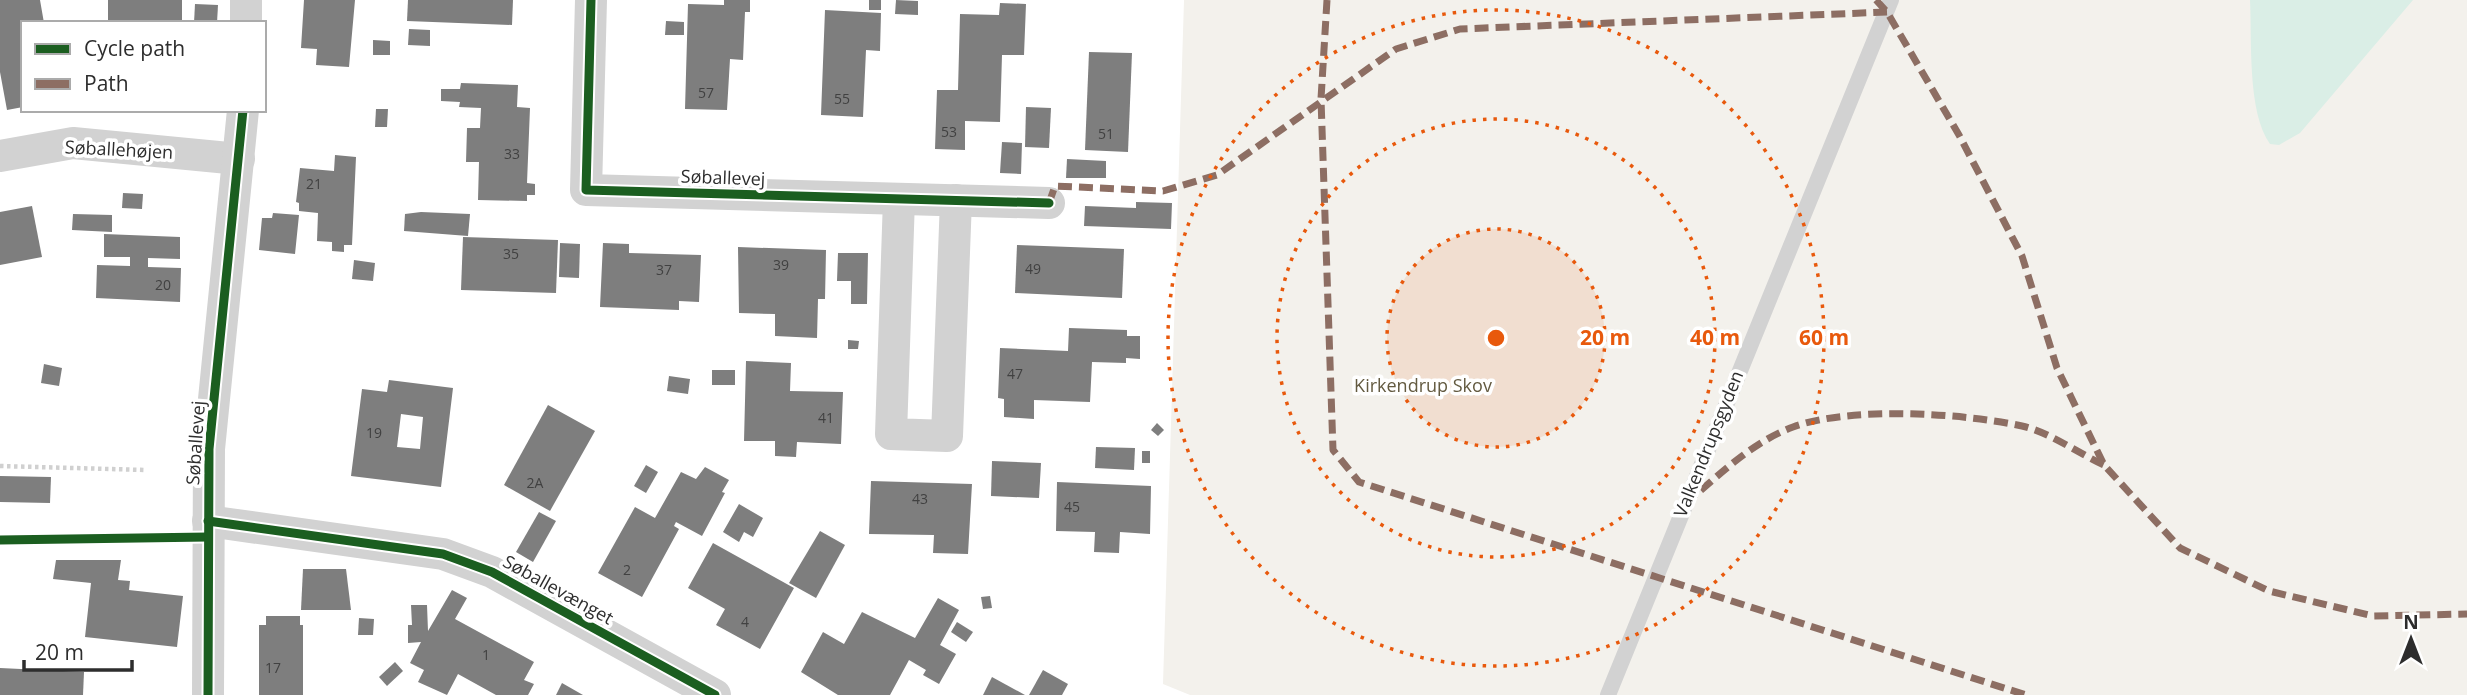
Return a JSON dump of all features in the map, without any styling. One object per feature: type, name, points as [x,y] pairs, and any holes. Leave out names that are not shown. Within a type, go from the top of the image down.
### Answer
[{"type":"street","points":[[246,0],[246,21]]},
{"type":"street","name":"Søballevej","points":[[591,0],[586,191],[1049,203]]},
{"type":"street","name":"Søballevej","points":[[208,695],[209,449],[243,112]]},
{"type":"street","name":"Søballehøjen","points":[[0,156],[72,143],[239,159]]},
{"type":"street","points":[[899,199],[891,434],[947,436],[956,200]]},
{"type":"street","name":"Søballevænget","points":[[208,521],[443,554],[492,572],[715,695]]},
{"type":"lane","name":"Valkendrupsgyden","points":[[1608,695],[1891,0]]},
{"type":"path","points":[[0,466],[146,470]]},
{"type":"green space","name":"Kirkendrup Skov","points":[[1184,0],[2467,0],[2467,695],[1190,695],[1163,684]]},
{"type":"shaded area","points":[[2250,0],[2413,0],[2300,133],[2279,145],[2270,144],[2257,114],[2252,75]]},
{"type":"building","points":[[0,0],[40,0],[44,21],[21,21],[21,107],[7,110],[0,72]]},
{"type":"building","points":[[108,0],[182,0],[182,21],[108,21]]},
{"type":"building","points":[[304,0],[355,0],[349,67],[316,65],[317,49],[301,48]]},
{"type":"building","points":[[408,0],[513,0],[512,25],[407,21]]},
{"type":"building","points":[[724,0],[750,0],[750,12],[745,12],[743,60],[730,59],[727,110],[685,109],[688,4],[724,5]]},
{"type":"building","points":[[869,0],[881,0],[881,10],[869,10]]},
{"type":"building","points":[[896,0],[918,1],[918,15],[895,14]]},
{"type":"building","points":[[1000,3],[1026,4],[1024,55],[1002,55],[1000,122],[965,121],[965,150],[935,149],[937,90],[958,90],[960,14],[999,15]]},
{"type":"building","points":[[195,4],[218,5],[217,21],[194,21]]},
{"type":"building","points":[[825,10],[881,13],[880,51],[866,50],[863,117],[821,115]]},
{"type":"building","points":[[666,21],[684,22],[684,35],[665,35]]},
{"type":"building","points":[[409,29],[430,30],[430,46],[408,45]]},
{"type":"building","points":[[373,40],[390,41],[390,55],[373,55]]},
{"type":"building","points":[[1089,52],[1132,53],[1128,152],[1085,150]]},
{"type":"building","points":[[461,83],[518,85],[517,107],[530,108],[527,183],[535,184],[535,195],[527,195],[527,201],[478,200],[479,162],[466,162],[467,128],[480,128],[481,108],[459,107],[460,102],[441,101],[441,89],[460,89]]},
{"type":"building","points":[[1026,107],[1051,108],[1049,148],[1025,147]]},
{"type":"building","points":[[376,109],[388,109],[387,127],[375,127]]},
{"type":"building","points":[[1002,142],[1022,143],[1021,174],[1000,173]]},
{"type":"building","points":[[335,155],[356,157],[352,245],[344,245],[344,252],[332,251],[332,242],[317,241],[318,213],[299,211],[299,203],[296,202],[300,168],[334,171]]},
{"type":"building","points":[[1067,159],[1106,161],[1106,178],[1066,178]]},
{"type":"building","points":[[123,193],[143,194],[142,209],[122,208]]},
{"type":"building","points":[[1136,202],[1172,203],[1171,229],[1084,226],[1085,206],[1136,208]]},
{"type":"building","points":[[32,206],[42,257],[0,265],[0,212]]},
{"type":"building","points":[[273,213],[299,215],[295,254],[259,250],[262,218],[272,218]]},
{"type":"building","points":[[73,214],[112,215],[112,232],[72,230]]},
{"type":"building","points":[[405,214],[470,214],[468,236],[404,231]]},
{"type":"building","points":[[104,234],[180,237],[180,259],[148,258],[148,267],[181,268],[180,302],[96,298],[97,265],[130,266],[130,257],[104,257]]},
{"type":"building","points":[[463,237],[558,240],[556,293],[461,290]]},
{"type":"building","points":[[560,243],[580,244],[579,278],[559,277]]},
{"type":"building","points":[[603,243],[629,244],[629,253],[701,255],[699,302],[679,301],[679,310],[600,307]]},
{"type":"building","points":[[1017,245],[1124,249],[1122,298],[1015,293]]},
{"type":"building","points":[[738,247],[826,250],[825,299],[818,299],[817,338],[775,336],[775,314],[739,313]]},
{"type":"building","points":[[838,253],[868,253],[867,304],[851,304],[851,281],[837,281]]},
{"type":"building","points":[[354,260],[375,263],[373,281],[352,279]]},
{"type":"building","points":[[1069,328],[1127,330],[1127,336],[1140,336],[1140,359],[1126,358],[1126,363],[1092,362],[1090,402],[1034,400],[1034,419],[1004,417],[1004,399],[998,398],[1000,348],[1068,351]]},
{"type":"building","points":[[848,340],[859,341],[858,349],[848,349]]},
{"type":"building","points":[[746,361],[791,363],[790,391],[843,392],[841,444],[797,442],[796,457],[775,456],[775,441],[744,441]]},
{"type":"building","points":[[44,364],[62,368],[59,386],[41,383]]},
{"type":"building","points":[[712,370],[735,370],[735,385],[712,385]]},
{"type":"building","points":[[669,376],[690,379],[688,394],[667,391]]},
{"type":"building","points":[[389,380],[453,388],[441,487],[351,476],[362,389],[387,392]],"holes":[[[401,414],[423,417],[420,449],[397,447]]]},
{"type":"building","points":[[548,405],[595,431],[550,511],[504,485]]},
{"type":"building","points":[[1157,423],[1164,430],[1158,436],[1151,430]]},
{"type":"building","points":[[1096,447],[1135,448],[1134,470],[1095,468]]},
{"type":"building","points":[[1142,451],[1150,451],[1150,463],[1142,463]]},
{"type":"building","points":[[992,461],[1041,463],[1039,498],[991,496]]},
{"type":"building","points":[[646,465],[658,472],[646,493],[634,486]]},
{"type":"building","points":[[705,467],[729,480],[722,492],[725,493],[702,536],[676,522],[674,526],[679,529],[642,597],[598,573],[635,507],[655,518],[681,472],[696,479]]},
{"type":"building","points":[[0,476],[51,477],[50,503],[0,502]]},
{"type":"building","points":[[871,481],[972,484],[968,554],[933,553],[934,535],[869,534]]},
{"type":"building","points":[[1057,482],[1151,486],[1150,534],[1120,532],[1119,553],[1094,552],[1095,532],[1056,531]]},
{"type":"building","points":[[739,504],[763,518],[753,537],[744,532],[739,542],[723,532]]},
{"type":"building","points":[[539,512],[556,521],[533,562],[516,552]]},
{"type":"building","points":[[820,531],[845,545],[816,598],[789,583]]},
{"type":"building","points":[[713,543],[794,588],[760,649],[716,625],[725,609],[688,588]]},
{"type":"building","points":[[56,560],[121,560],[118,580],[130,581],[129,590],[183,596],[177,647],[85,637],[91,583],[53,579]]},
{"type":"building","points":[[303,569],[346,569],[351,610],[301,610]]},
{"type":"building","points":[[452,590],[467,598],[455,619],[534,662],[524,680],[534,684],[528,695],[496,695],[458,674],[447,695],[418,682],[424,670],[410,663],[421,642],[408,643],[408,625],[412,625],[411,605],[427,605],[428,631]]},
{"type":"building","points":[[990,596],[992,608],[983,609],[981,597]]},
{"type":"building","points":[[938,598],[959,610],[940,645],[956,654],[939,684],[923,675],[926,670],[909,660],[890,695],[838,695],[801,672],[823,632],[844,644],[862,612],[915,638]]},
{"type":"building","points":[[266,616],[300,616],[300,625],[303,625],[303,695],[259,695],[259,625],[266,625]]},
{"type":"building","points":[[359,618],[374,619],[373,635],[358,635]]},
{"type":"building","points":[[957,622],[973,632],[966,642],[951,632]]},
{"type":"building","points":[[395,662],[403,671],[387,686],[379,677]]},
{"type":"building","points":[[0,668],[84,672],[83,695],[0,695]]},
{"type":"building","points":[[1043,670],[1068,684],[1062,695],[1029,695]]},
{"type":"building","points":[[992,677],[1025,695],[983,695]]},
{"type":"building","points":[[562,683],[583,695],[556,695]]},
{"type":"marked path","points":[[1327,0],[1321,99],[1333,450],[1359,482],[2026,695]]},
{"type":"marked path","points":[[1876,0],[1887,12],[1959,135],[2022,256],[2057,368],[2104,465],[2180,548],[2269,591],[2373,616],[2467,614]]},
{"type":"marked path","points":[[1049,203],[1055,186],[1163,191],[1217,175],[1396,49],[1460,29],[1887,12]]},
{"type":"marked path","points":[[1685,504],[1763,441],[1793,427],[1845,416],[1938,415],[1997,421],[2032,429],[2104,465]]},
{"type":"cycle path","points":[[591,0],[586,190],[1049,203]]},
{"type":"cycle path","points":[[208,695],[209,449],[243,112]]},
{"type":"cycle path","points":[[208,521],[443,554],[492,572],[715,695]]},
{"type":"cycle path","points":[[0,540],[208,537]]}]
